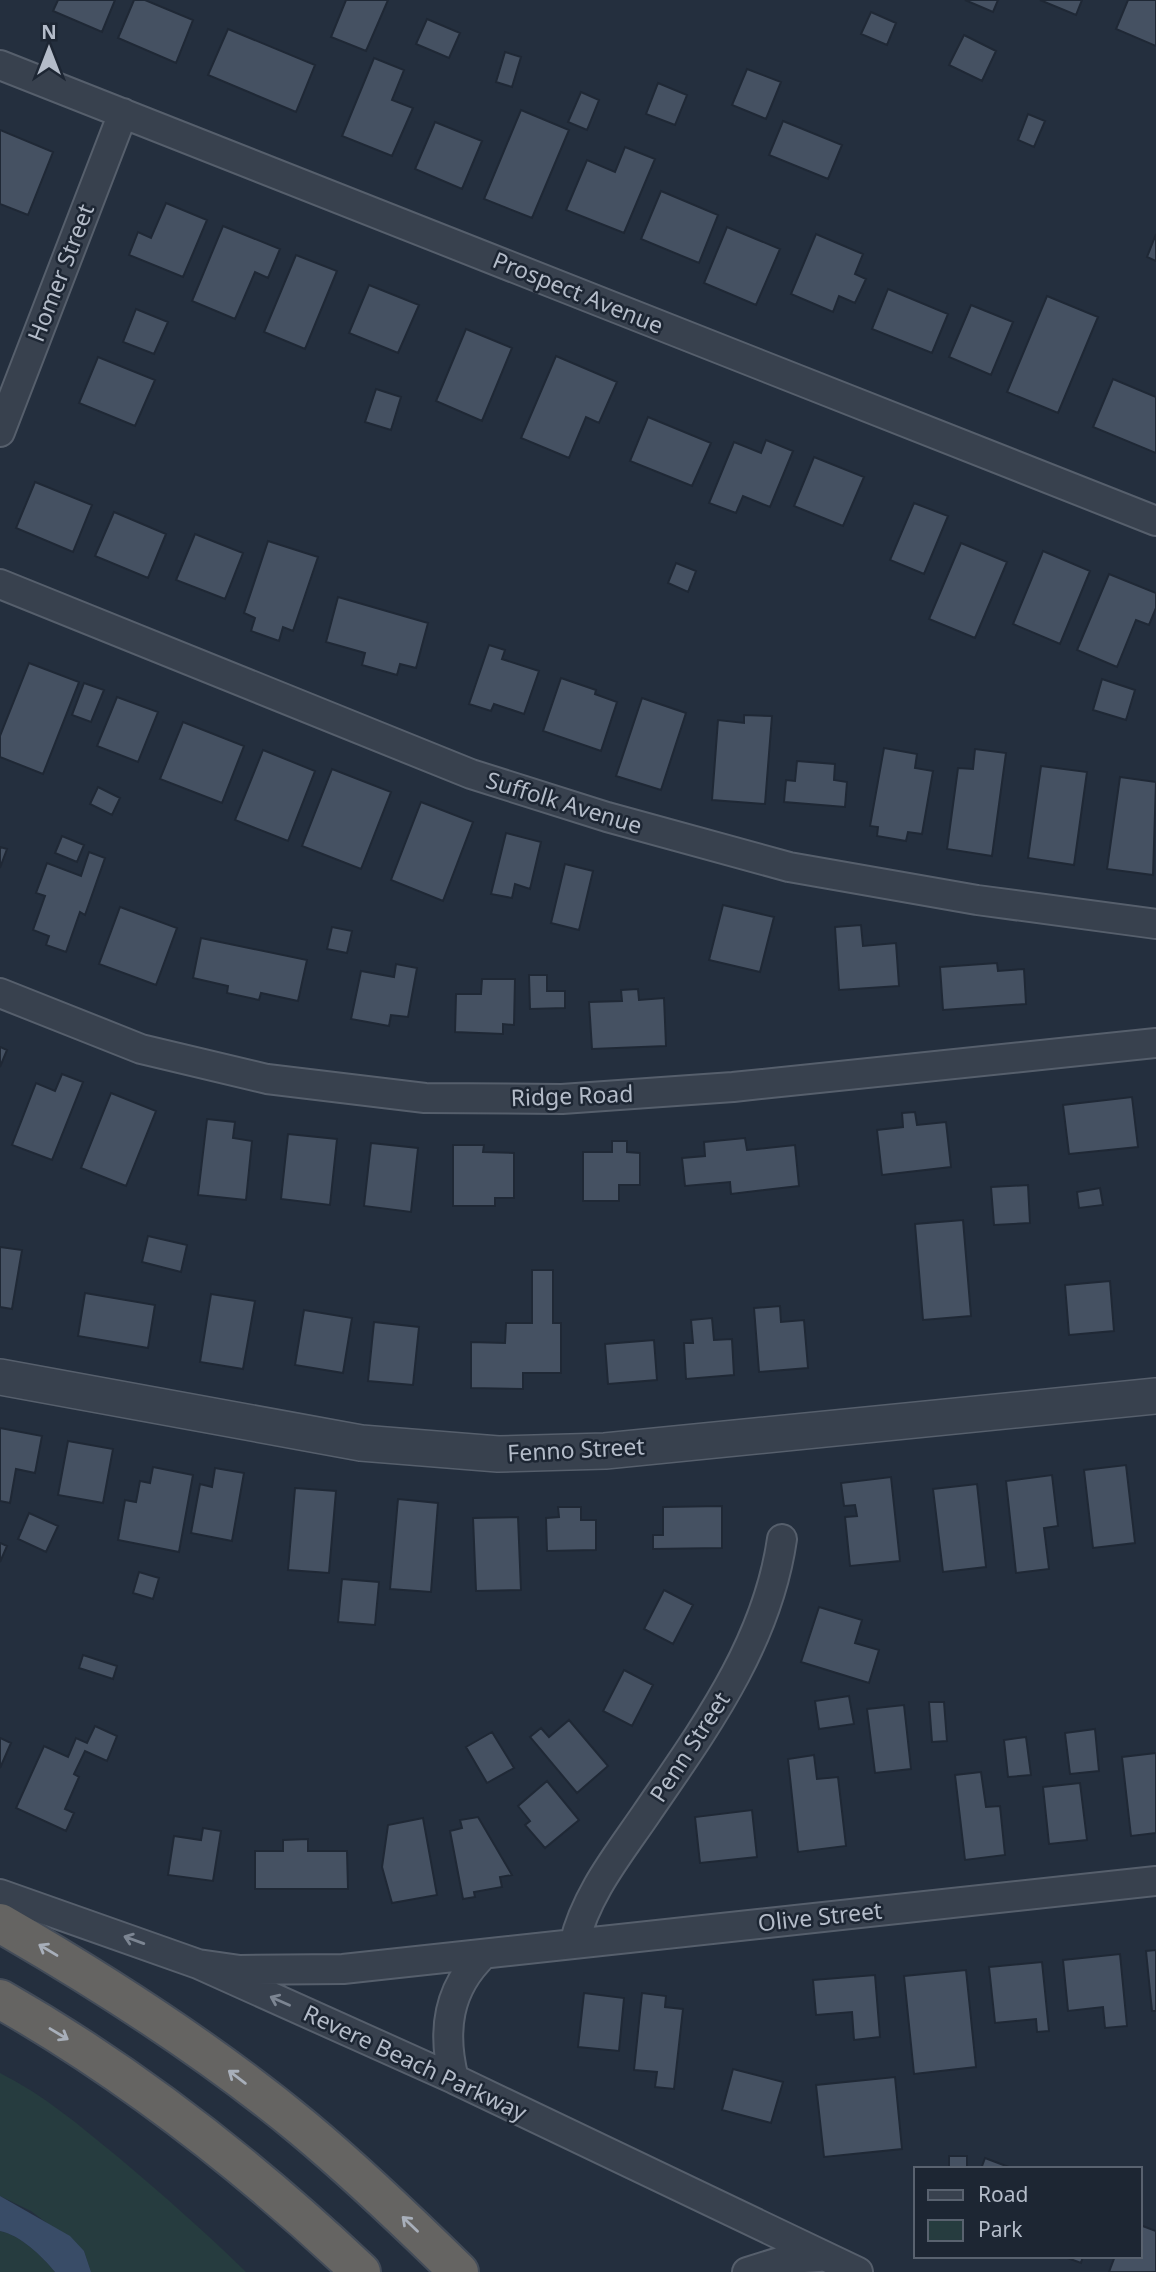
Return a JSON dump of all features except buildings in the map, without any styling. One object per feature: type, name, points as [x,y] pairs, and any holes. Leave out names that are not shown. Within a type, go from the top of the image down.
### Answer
[{"type":"highway","points":[[0,1923],[150,2015],[253,2089],[364,2181],[458,2272]]},
{"type":"highway","points":[[0,1999],[117,2071],[220,2148],[360,2272]]},
{"type":"highway","points":[[220,2148],[321,2272]]},
{"type":"street","name":"Prospect Avenue","points":[[0,65],[1156,521]]},
{"type":"street","name":"Homer Street","points":[[0,432],[123,113]]},
{"type":"street","name":"Suffolk Avenue","points":[[0,584],[471,774],[607,817],[789,867],[977,900],[1156,924]]},
{"type":"street","name":"Ridge Road","points":[[0,993],[141,1049],[267,1079],[425,1098],[562,1099],[733,1087],[1156,1043]]},
{"type":"street","name":"Fenno Street","points":[[0,1377],[361,1443],[498,1454],[605,1451],[1156,1396]]},
{"type":"street","name":"Penn Street","points":[[574,1944],[587,1905],[601,1879],[699,1737],[741,1665],[769,1597],[782,1539]]},
{"type":"street","name":"Olive Street","points":[[198,1964],[250,1971],[343,1969],[1156,1881]]},
{"type":"street","name":"Revere Beach Parkway","points":[[0,1894],[198,1964],[454,2079],[858,2272]]},
{"type":"street","points":[[454,2079],[446,2050],[450,2010],[463,1979],[484,1954]]},
{"type":"street","name":"Revere Beach Parkway","points":[[747,2272],[789,2259],[821,2256]]},
{"type":"green space","points":[[0,2073],[47,2101],[90,2134],[167,2199],[246,2272],[91,2272],[84,2251],[31,2211],[0,2196]]},
{"type":"green space","points":[[0,2231],[23,2242],[55,2272],[0,2272]]},
{"type":"water","points":[[0,2196],[70,2236],[84,2251],[91,2272],[55,2272],[23,2242],[0,2231]]}]
